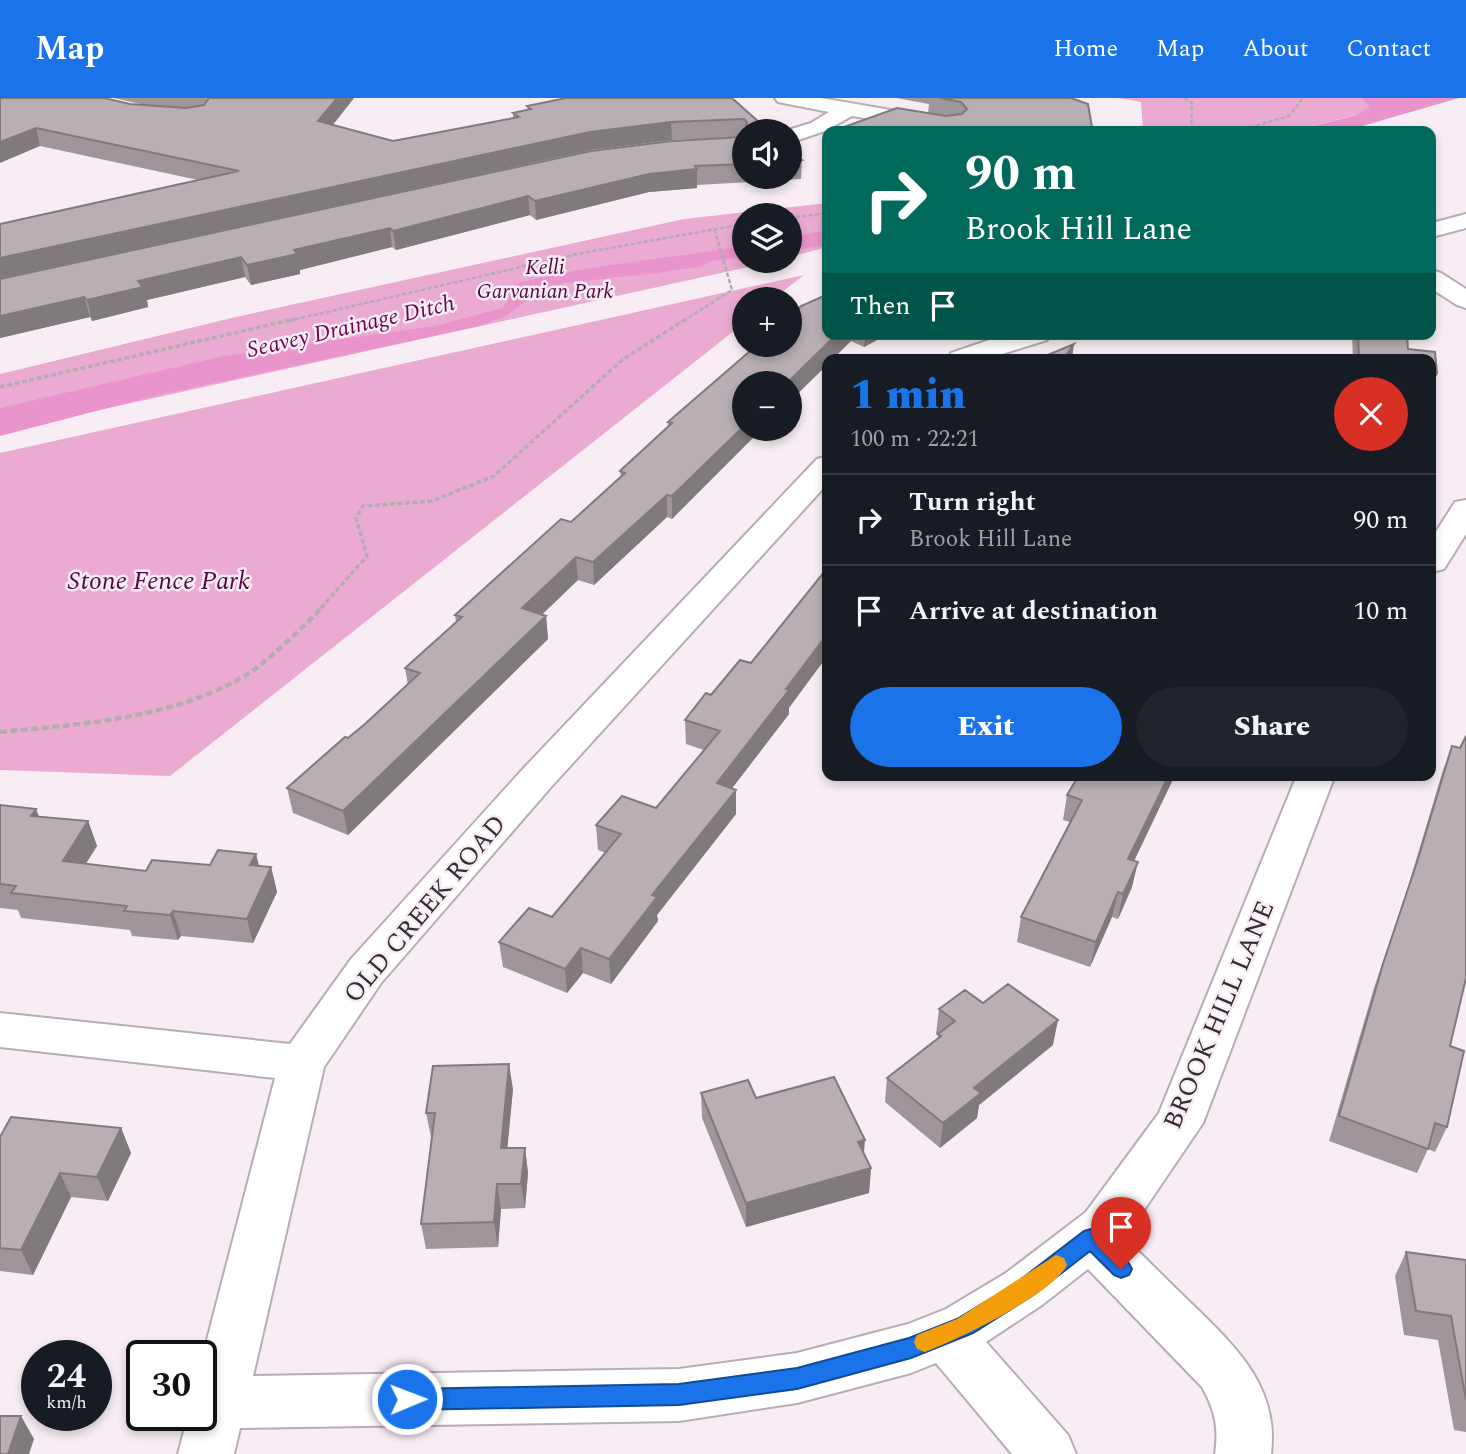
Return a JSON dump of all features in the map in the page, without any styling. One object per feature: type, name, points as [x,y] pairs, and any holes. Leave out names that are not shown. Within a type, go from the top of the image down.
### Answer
[{"type":"street","points":[[785,98],[946,126]]},
{"type":"street","points":[[802,133],[818,127],[848,109]]},
{"type":"street","points":[[1436,229],[1466,221]]},
{"type":"street","points":[[1436,281],[1466,300]]},
{"type":"street","points":[[974,354],[1016,340]]},
{"type":"street","name":"OLD CREEK ROAD","points":[[206,1454],[302,1063],[366,971],[528,789],[822,470]]},
{"type":"street","points":[[1436,556],[1466,509]]},
{"type":"street","name":"BROOK HILL LANE","points":[[218,1402],[679,1395],[797,1378],[911,1348],[965,1326],[1024,1289],[1104,1227],[1179,1123],[1314,781]]},
{"type":"street","points":[[0,1030],[302,1063]]},
{"type":"street","points":[[1091,1238],[1221,1369],[1239,1400],[1246,1432],[1242,1454]]},
{"type":"street","points":[[945,1334],[1048,1454]]},
{"type":"path","points":[[1184,98],[1192,103],[1191,126]]},
{"type":"path","points":[[1255,126],[1290,116],[1303,98]]},
{"type":"path","points":[[802,217],[822,215]]},
{"type":"path","points":[[0,387],[170,350],[487,274],[732,226]]},
{"type":"path","points":[[0,732],[119,720],[197,698],[245,676],[315,615],[367,556],[355,518],[363,506],[432,501],[494,476],[621,360],[732,290],[714,228]]},
{"type":"green space","points":[[1118,98],[1420,98],[1312,126],[1143,126],[1141,102]]},
{"type":"green space","name":"Kelli Garvanian Park","points":[[822,204],[822,249],[802,254],[802,206]]},
{"type":"green space","name":"Kelli Garvanian Park","points":[[732,214],[732,270],[0,432],[0,374],[236,317],[684,219]]},
{"type":"green space","name":"Stone Fence Park","points":[[804,275],[788,287],[750,287]]},
{"type":"green space","name":"Stone Fence Park","points":[[732,291],[732,332],[170,776],[0,770],[0,453]]},
{"type":"shaded area","points":[[1362,98],[1459,98],[1362,126],[1313,126],[1356,115],[1370,107]]},
{"type":"shaded area","points":[[822,231],[822,246],[802,249],[802,235]]},
{"type":"shaded area","points":[[732,248],[732,258],[711,261],[702,266],[564,283],[541,290],[506,316],[479,326],[150,397],[0,436],[0,408],[224,356],[435,326],[503,308],[518,283],[602,266]]},
{"type":"building","points":[[0,98],[104,98],[130,104],[186,108],[204,105],[209,98],[337,98],[318,121],[393,141],[519,117],[513,113],[531,109],[527,106],[566,98],[732,98],[756,119],[671,122],[590,132],[0,258],[0,224],[239,171],[36,128],[0,142]]},
{"type":"building","points":[[940,98],[1071,98],[1088,104],[1092,126],[847,126],[897,108],[946,116],[962,114],[967,109],[961,102]]},
{"type":"building","points":[[732,138],[732,164],[695,166],[697,169],[649,174],[535,201],[528,196],[393,231],[390,228],[294,250],[297,254],[247,265],[241,257],[138,281],[143,287],[0,316],[0,279],[591,151],[672,141]]},
{"type":"building","points":[[822,297],[822,340],[831,340],[799,371],[732,371],[732,438],[672,496],[667,495],[593,562],[576,557],[522,608],[546,616],[343,811],[287,788],[345,737],[348,738],[365,724],[420,673],[405,668],[462,617],[455,615],[561,519],[571,522],[625,473],[620,471],[672,423],[668,422],[743,357],[802,357],[802,306]]},
{"type":"building","points":[[1358,340],[1407,340],[1408,349],[1435,354],[1359,354]]},
{"type":"building","points":[[1074,344],[1067,354],[1050,354]]},
{"type":"building","points":[[822,574],[822,641],[786,689],[789,690],[717,783],[736,790],[652,895],[657,897],[609,959],[581,948],[565,969],[499,942],[529,908],[552,917],[621,834],[596,825],[622,796],[656,808],[720,731],[685,720],[706,693],[711,695],[740,660],[751,663]]},
{"type":"building","points":[[1466,736],[1466,978],[1450,1046],[1464,1051],[1447,1127],[1435,1123],[1428,1149],[1339,1116],[1383,964],[1452,746],[1460,748]]},
{"type":"building","points":[[1075,781],[1166,781],[1128,859],[1138,862],[1123,894],[1118,892],[1096,942],[1021,917],[1082,800],[1067,795]]},
{"type":"building","points":[[0,805],[36,809],[31,816],[88,821],[63,861],[146,871],[152,860],[210,865],[218,850],[256,854],[250,865],[271,867],[247,919],[173,911],[170,915],[124,911],[127,906],[11,893],[16,886],[0,884]]},
{"type":"building","points":[[1008,984],[1058,1020],[974,1088],[981,1093],[943,1123],[887,1078],[941,1036],[938,1034],[955,1021],[939,1009],[965,990],[983,1003]]},
{"type":"building","points":[[509,1064],[501,1148],[525,1148],[521,1184],[497,1184],[494,1222],[421,1224],[435,1113],[426,1113],[433,1066]]},
{"type":"building","points":[[834,1077],[865,1140],[858,1142],[871,1168],[746,1203],[701,1093],[748,1080],[756,1098]]},
{"type":"building","points":[[11,1117],[121,1128],[97,1177],[60,1173],[21,1250],[0,1248],[0,1137]]},
{"type":"building","points":[[1406,1252],[1466,1260],[1466,1400],[1451,1316],[1416,1311]]},
{"type":"building","points":[[0,1416],[21,1416],[8,1454],[0,1454]]},
{"type":"slow traffic","points":[[925,1342],[965,1326],[1024,1289],[1056,1265]]},
{"type":"route","points":[[407,1399],[679,1395],[797,1378],[911,1348],[965,1326],[1024,1289],[1091,1238],[1121,1269]]},
{"type":"water label","name":"Seavey Drainage Ditch","points":[[351,327]]}]
